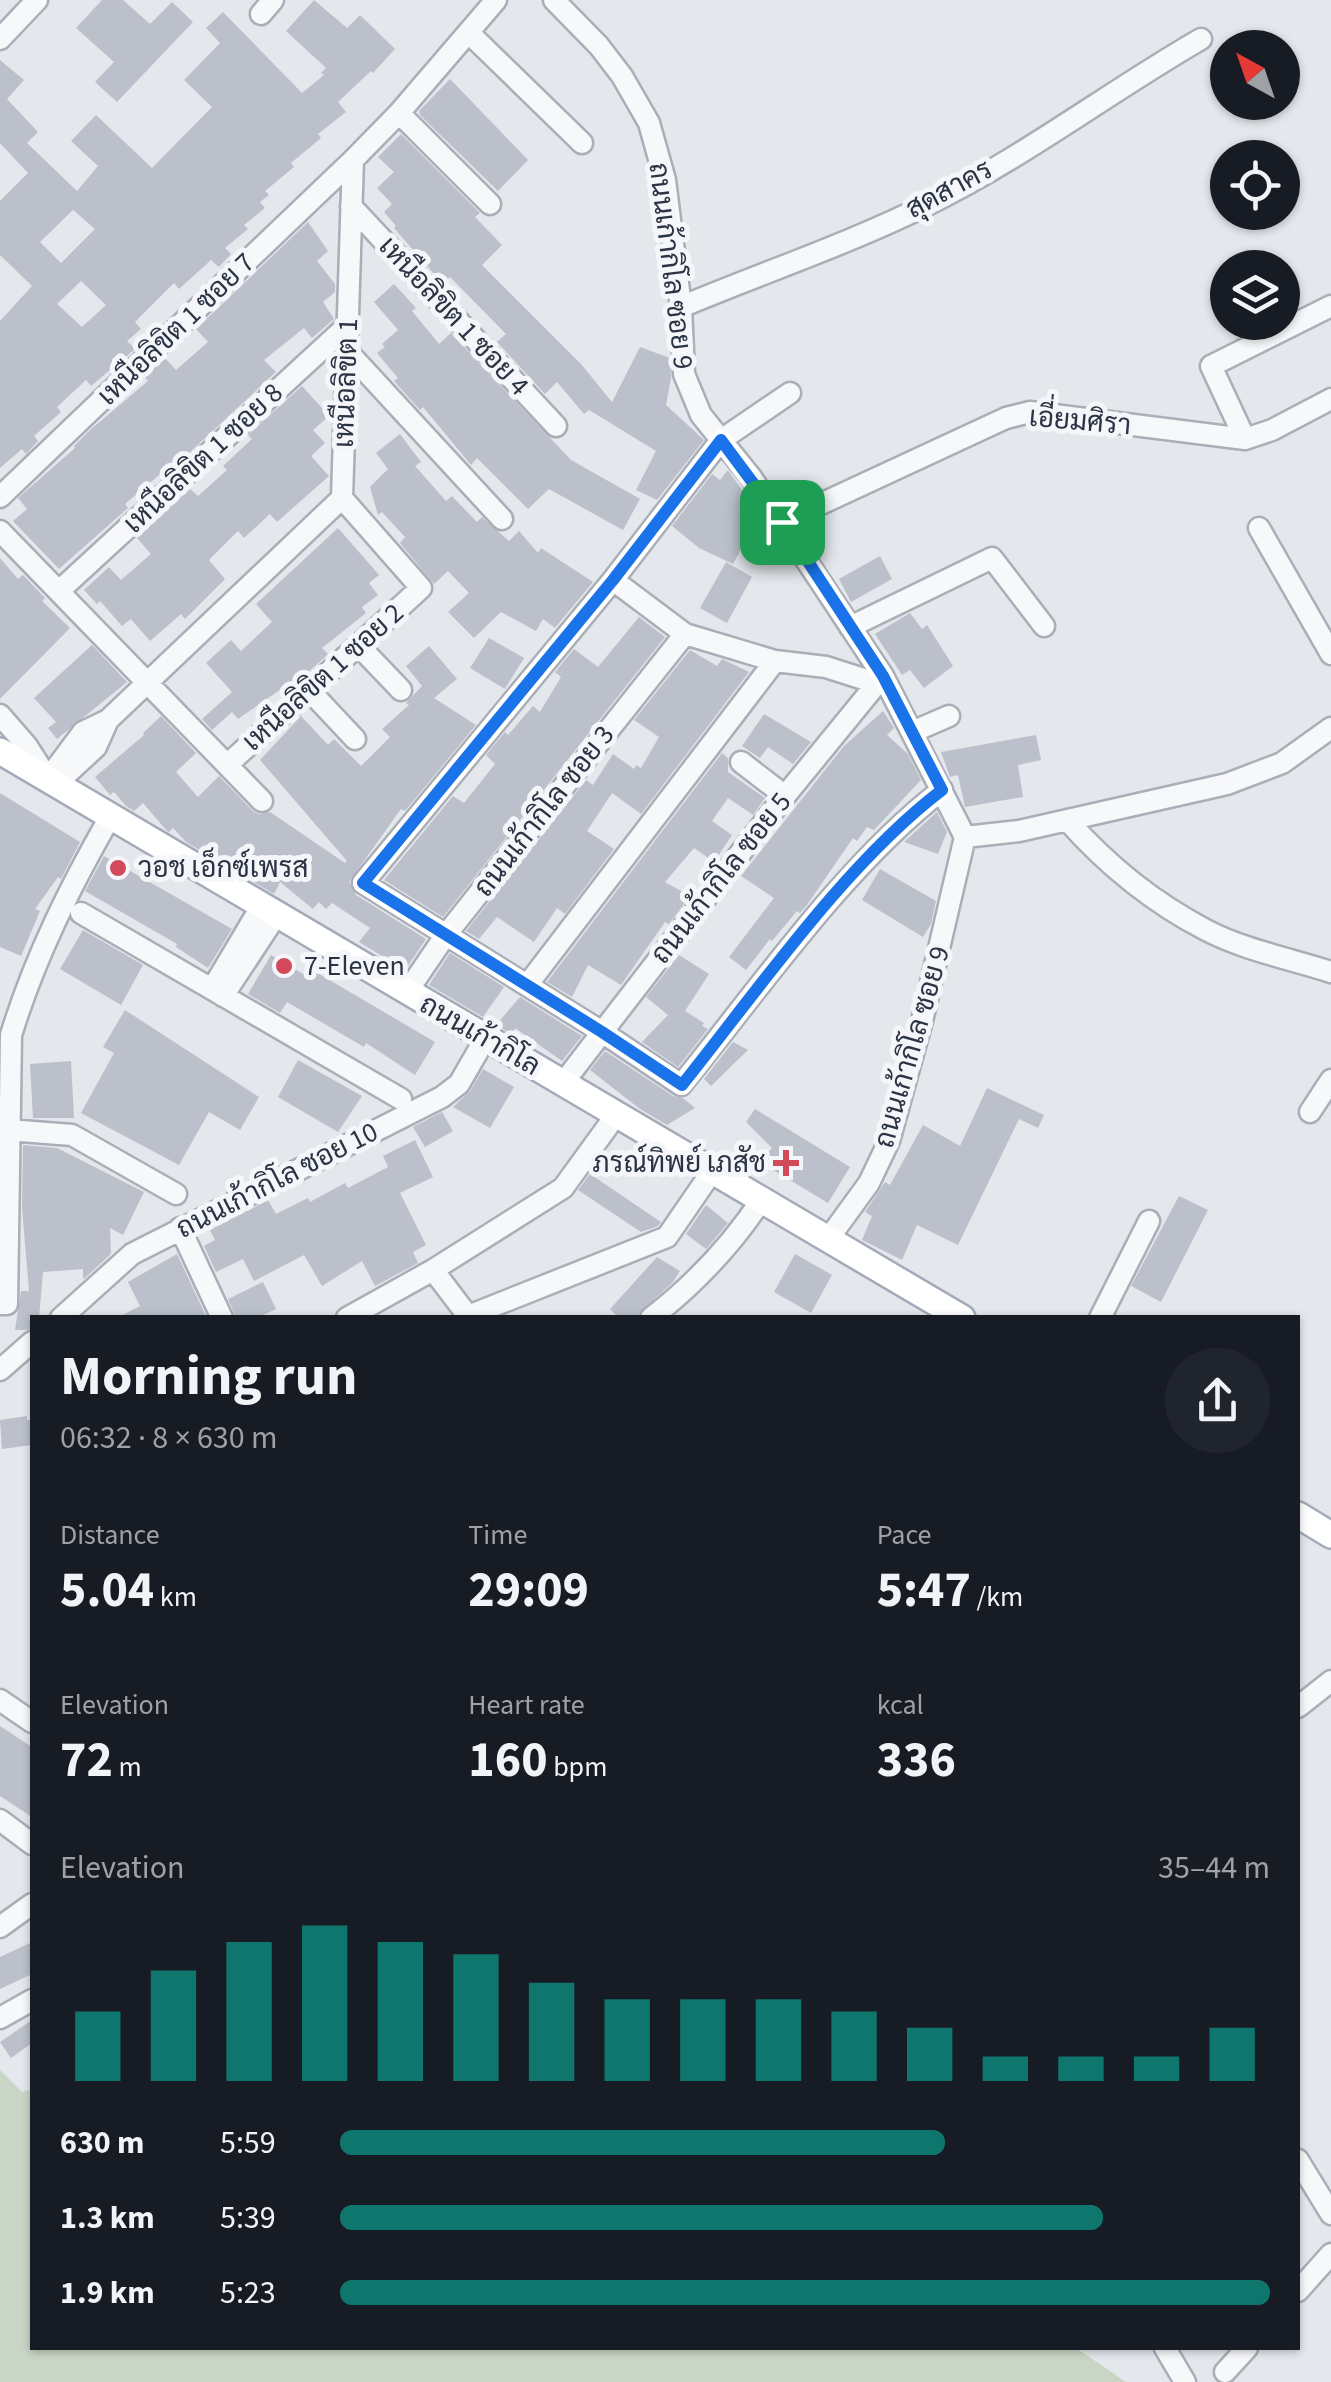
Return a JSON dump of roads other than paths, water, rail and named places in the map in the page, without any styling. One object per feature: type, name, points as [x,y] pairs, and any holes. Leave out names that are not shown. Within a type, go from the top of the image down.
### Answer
[{"type":"main road","name":"ถนนเก้ากิโล","points":[[0,751],[957,1315]]},
{"type":"main road","points":[[1300,1516],[1331,1535]]},
{"type":"street","points":[[0,40],[37,0]]},
{"type":"street","points":[[353,160],[496,0]]},
{"type":"street","name":"ถนนเก้ากิโล ซอย 9","points":[[554,0],[599,46],[649,123],[664,180],[681,307],[684,374],[702,416],[782,522],[850,627],[912,732],[966,836],[889,1141],[870,1182],[829,1238]]},
{"type":"street","points":[[469,33],[582,143]]},
{"type":"street","name":"สุดสาคร","points":[[681,307],[928,204],[1056,131],[1135,76],[1202,39]]},
{"type":"street","points":[[399,113],[490,204]]},
{"type":"street","name":"เหนือลิขิต 1","points":[[342,498],[353,160]]},
{"type":"street","name":"เหนือลิขิต 1 ซอย 7","points":[[0,497],[353,160]]},
{"type":"street","name":"เหนือลิขิต 1 ซอย 4","points":[[351,206],[556,426]]},
{"type":"street","points":[[1245,439],[1211,366],[1331,306]]},
{"type":"street","name":"เหนือลิขิต 1 ซอย 8","points":[[58,591],[348,325]]},
{"type":"street","points":[[347,351],[502,519]]},
{"type":"street","points":[[790,393],[721,440],[613,580],[363,883],[682,1085],[877,849],[913,812],[942,790]]},
{"type":"street","name":"เอี่ยมศิรา","points":[[782,522],[1006,418],[1030,412],[1245,439],[1272,430],[1331,399]]},
{"type":"street","points":[[0,716],[53,781],[84,732],[108,720],[342,498]]},
{"type":"street","name":"เหนือลิขิต 1 ซอย 2","points":[[227,765],[420,588],[342,498]]},
{"type":"street","points":[[1259,528],[1331,654]]},
{"type":"street","points":[[0,531],[262,801]]},
{"type":"street","points":[[850,627],[992,558],[1044,626]]},
{"type":"street","points":[[613,580],[685,634],[775,662],[880,680]]},
{"type":"street","name":"ถนนเก้ากิโล ซอย 3","points":[[407,992],[445,936],[685,634]]},
{"type":"street","points":[[358,645],[401,690]]},
{"type":"street","points":[[528,984],[775,662]]},
{"type":"street","name":"ถนนเก้ากิโล ซอย 5","points":[[563,1084],[785,796],[880,680]]},
{"type":"street","points":[[309,690],[355,739]]},
{"type":"street","points":[[912,732],[949,716]]},
{"type":"street","points":[[966,836],[1068,820],[1227,784],[1282,763],[1331,728]]},
{"type":"street","points":[[742,762],[785,796]]},
{"type":"street","points":[[4,1304],[11,1035],[64,898],[110,817]]},
{"type":"street","points":[[1068,820],[1092,848],[1157,900],[1209,932],[1331,972]]},
{"type":"street","points":[[218,993],[269,910]]},
{"type":"street","points":[[81,914],[401,1099]]},
{"type":"street","name":"ถนนเก้ากิโล ซอย 10","points":[[65,1315],[132,1254],[442,1097],[459,1084],[486,1039]]},
{"type":"street","points":[[1310,1112],[1331,1080]]},
{"type":"street","points":[[352,1315],[433,1270],[563,1188],[616,1115]]},
{"type":"street","points":[[8,1130],[72,1135],[176,1194]]},
{"type":"street","points":[[470,1315],[668,1236],[713,1170]]},
{"type":"street","points":[[655,1315],[680,1296],[734,1240],[762,1199]]},
{"type":"street","points":[[1102,1315],[1149,1221]]},
{"type":"street","points":[[180,1228],[221,1315]]},
{"type":"street","points":[[433,1270],[467,1315]]},
{"type":"street","points":[[0,1370],[30,1344]]},
{"type":"street","points":[[1300,1705],[1331,1681]]},
{"type":"street","points":[[0,1700],[30,1721]]},
{"type":"street","points":[[0,1820],[30,1842]]},
{"type":"street","points":[[0,1927],[30,1905]]},
{"type":"street","points":[[0,2018],[30,2001]]},
{"type":"street","points":[[1300,2163],[1331,2214]]},
{"type":"street","points":[[1300,2290],[1331,2254]]},
{"type":"street","points":[[1166,2350],[1185,2382]]},
{"type":"street","points":[[1225,2372],[1245,2350]]},
{"type":"place","name":"วอช เอ็กซ์เพรส","points":[[118,868]]},
{"type":"place","name":"7-Eleven","points":[[284,966]]},
{"type":"place","name":"ภรณ์ทิพย์ เภสัช","points":[[786,1163]]}]
